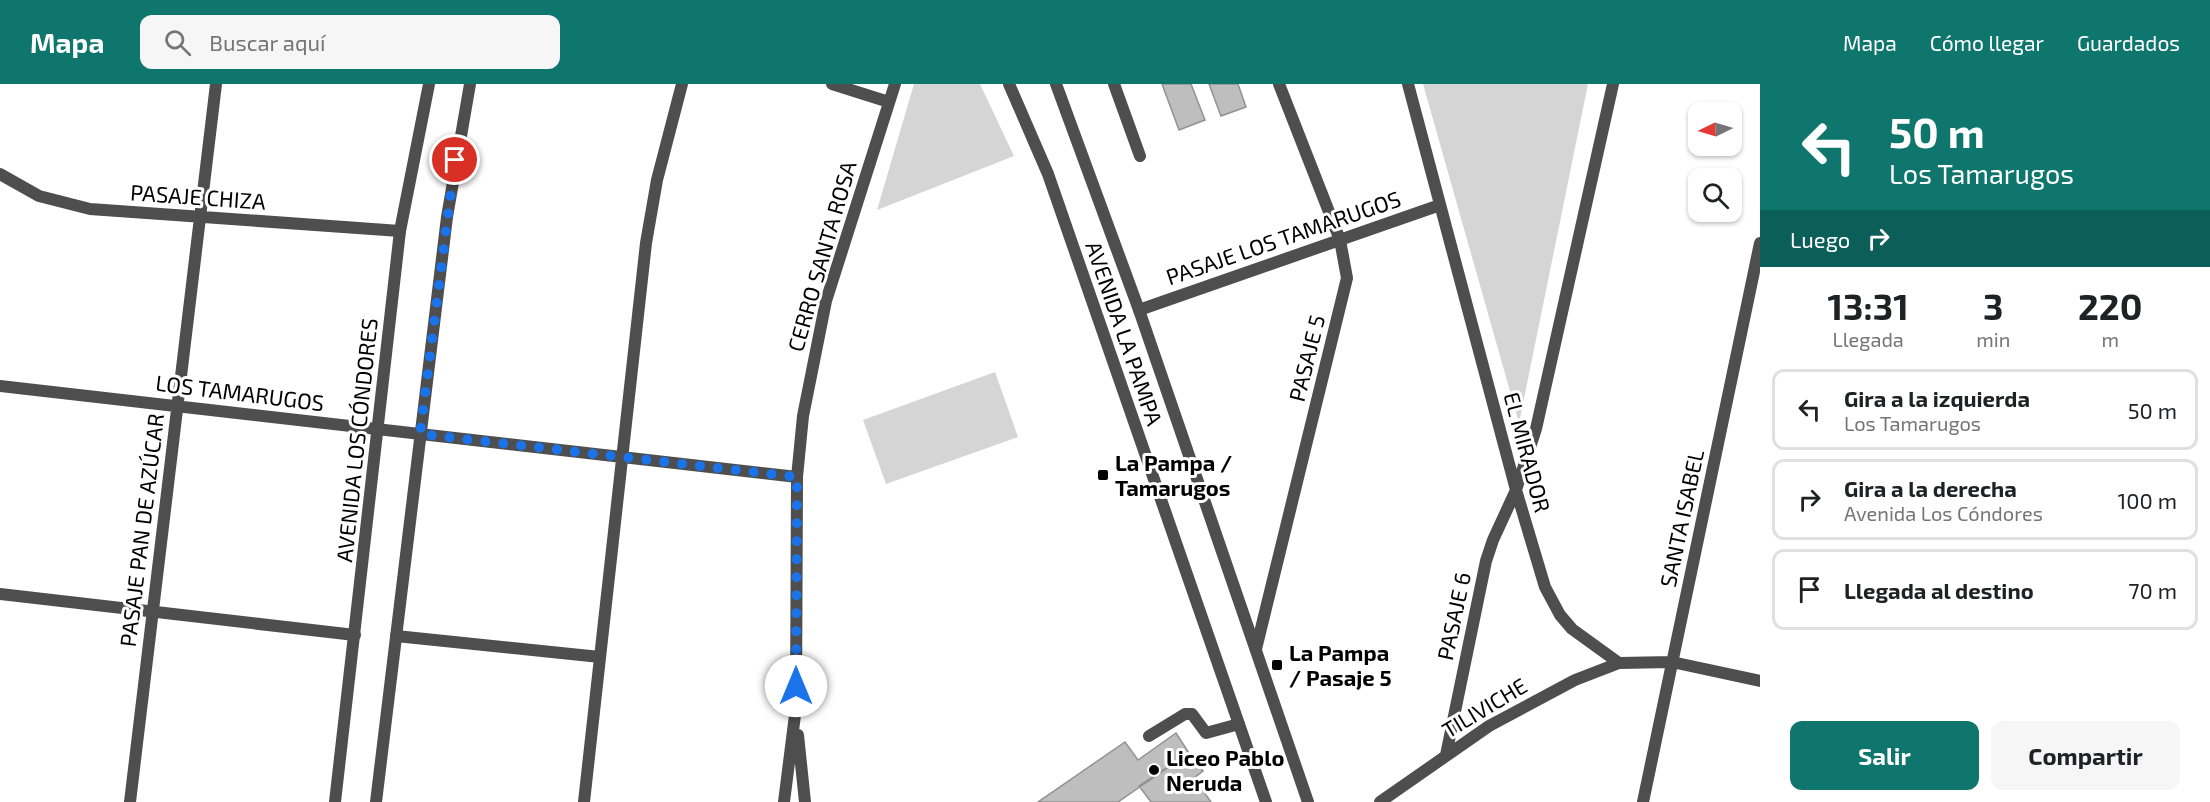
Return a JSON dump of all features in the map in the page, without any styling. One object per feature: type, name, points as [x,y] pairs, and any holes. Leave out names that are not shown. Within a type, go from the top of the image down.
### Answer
[{"type":"street","name":"PASAJE PAN DE AZÚCAR","points":[[130,802],[216,84]]},
{"type":"street","name":"AVENIDA LOS CÓNDORES","points":[[335,802],[400,231],[429,84]]},
{"type":"street","points":[[376,802],[451,183],[470,84]]},
{"type":"street","points":[[584,802],[646,243],[657,180],[682,84]]},
{"type":"street","points":[[832,84],[889,102]]},
{"type":"street","name":"CERRO SANTA ROSA","points":[[784,802],[796,707],[797,477],[806,396],[826,301],[895,84]]},
{"type":"street","name":"AVENIDA LA PAMPA","points":[[1009,84],[1048,174],[1266,802]]},
{"type":"street","name":"AVENIDA LA PAMPA","points":[[1056,84],[1139,310],[1308,802]]},
{"type":"street","points":[[1114,84],[1140,156]]},
{"type":"street","name":"PASAJE 5","points":[[1257,649],[1347,278],[1340,240],[1279,84]]},
{"type":"street","name":"EL MIRADOR","points":[[1408,84],[1515,490],[1552,602],[1572,628],[1619,663]]},
{"type":"street","name":"PASAJE 6","points":[[1446,755],[1486,561],[1515,490],[1536,429],[1613,84]]},
{"type":"street","name":"PASAJE CHIZA","points":[[0,174],[39,196],[63,204],[140,214],[400,231]]},
{"type":"street","name":"PASAJE LOS TAMARUGOS","points":[[1139,310],[1440,205]]},
{"type":"street","name":"SANTA ISABEL","points":[[1643,802],[1760,243]]},
{"type":"street","name":"LOS TAMARUGOS","points":[[0,386],[797,477]]},
{"type":"street","points":[[0,594],[355,635]]},
{"type":"street","points":[[396,636],[600,657]]},
{"type":"street","points":[[1619,663],[1646,660],[1672,662],[1760,681]]},
{"type":"street","name":"TILIVICHE","points":[[1380,802],[1446,755],[1534,701],[1619,663]]},
{"type":"street","points":[[796,707],[805,802]]},
{"type":"street","points":[[1149,736],[1185,714],[1191,714],[1206,733],[1239,724]]},
{"type":"shaded area","points":[[914,84],[980,84],[1014,156],[877,210]]},
{"type":"shaded area","points":[[1423,84],[1588,84],[1519,423]]},
{"type":"shaded area","points":[[995,372],[1018,437],[886,484],[863,420]]},
{"type":"building","points":[[1162,84],[1191,84],[1205,120],[1179,130]]},
{"type":"building","points":[[1209,84],[1238,84],[1246,107],[1221,116]]},
{"type":"building","points":[[1176,733],[1189,753],[1118,802],[1038,802],[1125,742],[1138,760]]},
{"type":"building","points":[[1189,753],[1203,771],[1194,778],[1211,802],[1151,802],[1139,786]]},
{"type":"place","name":"La Pampa / Tamarugos","points":[[1103,475]]},
{"type":"place","name":"La Pampa / Pasaje 5","points":[[1277,665]]},
{"type":"place","name":"Liceo Pablo Neruda","points":[[1154,770]]},
{"type":"route","points":[[455,160],[420,434],[797,477],[796,686]]}]
